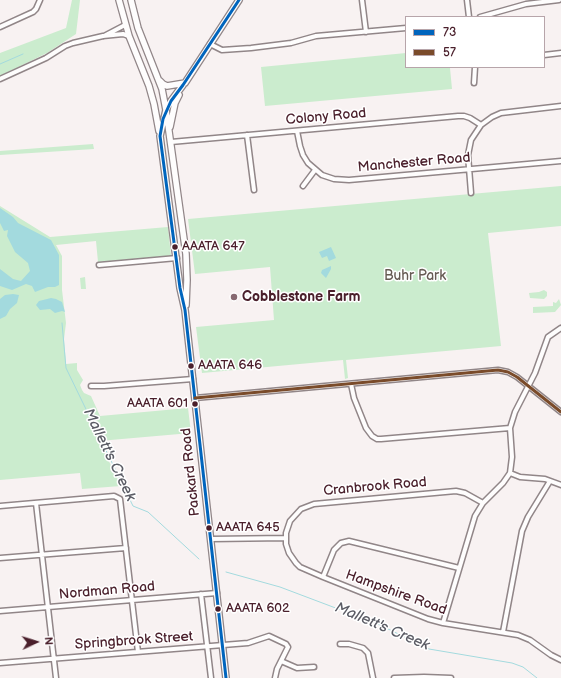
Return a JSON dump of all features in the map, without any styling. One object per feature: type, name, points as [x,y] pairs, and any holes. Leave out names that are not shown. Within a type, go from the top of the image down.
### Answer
[{"type":"main road","points":[[119,0],[125,25],[150,92],[160,136]]},
{"type":"main road","name":"Packard Road","points":[[130,0],[135,18],[159,79],[168,121],[187,268],[185,310]]},
{"type":"main road","name":"Packard Road","points":[[226,678],[185,310],[180,288],[174,232],[160,136],[166,110],[171,101],[184,84],[239,0]]},
{"type":"main road","points":[[134,50],[138,54],[142,64],[146,65],[152,63]]},
{"type":"main road","points":[[159,79],[167,86],[184,84]]},
{"type":"main road","points":[[169,133],[175,103],[184,84]]},
{"type":"main road","points":[[168,193],[172,202],[175,222],[178,224],[182,222]]},
{"type":"main road","points":[[174,232],[178,245],[181,271],[185,271],[187,268]]},
{"type":"street","points":[[0,27],[33,12],[40,0]]},
{"type":"street","points":[[362,0],[366,32]]},
{"type":"street","points":[[467,0],[469,16]]},
{"type":"street","points":[[484,16],[526,4],[559,0]]},
{"type":"street","points":[[104,36],[125,25]]},
{"type":"street","points":[[210,44],[222,50],[250,48],[287,44],[316,36],[405,28]]},
{"type":"street","points":[[0,79],[46,58],[65,46],[104,36],[123,34],[129,36]]},
{"type":"street","points":[[545,55],[561,53]]},
{"type":"street","points":[[474,83],[475,68]]},
{"type":"street","points":[[471,193],[468,169],[469,148],[471,140],[481,125],[492,117],[501,113],[561,106]]},
{"type":"street","name":"Colony Road","points":[[170,142],[458,116],[470,118],[481,125]]},
{"type":"street","name":"Manchester Road","points":[[297,130],[303,155],[315,170],[326,177],[334,179],[348,180],[561,161]]},
{"type":"street","points":[[247,135],[254,190]]},
{"type":"street","points":[[303,186],[315,170]]},
{"type":"street","points":[[98,264],[177,258]]},
{"type":"street","points":[[442,623],[475,516],[483,503],[503,483],[510,473],[512,464],[510,428],[514,412],[535,373],[548,337],[561,328]]},
{"type":"street","points":[[195,398],[498,370],[513,374],[561,412]]},
{"type":"street","points":[[92,386],[193,379]]},
{"type":"street","points":[[351,384],[354,398],[366,428],[372,436],[376,438],[381,439],[510,428]]},
{"type":"street","points":[[510,473],[520,478],[540,478],[561,485]]},
{"type":"street","points":[[503,632],[522,531],[528,516],[550,481]]},
{"type":"street","name":"Cranbrook Road","points":[[286,538],[288,528],[294,515],[304,507],[314,504],[456,491],[465,493],[483,503]]},
{"type":"street","points":[[0,506],[114,496],[117,497],[121,502],[138,652]]},
{"type":"street","points":[[36,503],[56,678]]},
{"type":"street","points":[[211,539],[286,538]]},
{"type":"street","name":"Hampshire Road","points":[[286,538],[289,553],[296,563],[323,577],[428,619],[442,623],[503,632],[524,638],[561,660]]},
{"type":"street","points":[[323,577],[334,550],[341,543],[349,541],[459,568]]},
{"type":"street","points":[[0,558],[126,548]]},
{"type":"street","name":"Nordman Road","points":[[0,611],[217,593]]},
{"type":"street","points":[[201,594],[211,678]]},
{"type":"street","name":"Springbrook Street","points":[[0,663],[248,643],[267,636],[272,636],[287,645],[287,649],[281,661]]},
{"type":"street","points":[[340,644],[349,644],[363,648],[368,653],[373,678]]},
{"type":"street","points":[[275,678],[281,661],[297,668],[314,667]]},
{"type":"street","points":[[394,678],[424,676],[451,678]]},
{"type":"green space","points":[[72,0],[80,0],[76,34],[47,53],[0,76],[0,53],[66,28]]},
{"type":"green space","points":[[405,53],[405,68],[450,68],[452,89],[265,106],[261,67]]},
{"type":"green space","points":[[93,144],[94,149],[0,155],[0,151]]},
{"type":"green space","name":"Buhr Park","points":[[561,186],[561,226],[488,233],[501,346],[346,360],[348,378],[345,379],[343,360],[202,373],[196,327],[274,320],[270,267],[195,274],[188,219]]},
{"type":"green space","points":[[0,206],[50,237],[168,227],[171,256],[98,262],[96,241],[56,245],[62,256],[62,290],[66,323],[64,339],[66,364],[77,363],[77,370],[83,380],[80,385],[82,390],[84,393],[91,396],[100,416],[188,408],[191,433],[99,441],[121,486],[82,489],[80,473],[0,480]]},
{"type":"green space","points":[[85,277],[86,289],[81,289],[80,278]]},
{"type":"green space","points":[[544,290],[547,292],[547,296],[544,299],[530,298],[529,293]]},
{"type":"green space","points":[[559,299],[561,305],[555,312],[533,313],[533,307],[553,306],[553,302],[556,303]]},
{"type":"water","points":[[0,208],[13,217],[18,223],[51,240],[59,255],[59,285],[35,292],[32,286],[26,284],[12,290],[0,286],[0,269],[13,279],[21,281],[30,271],[28,263],[15,252],[7,236],[8,230],[4,231],[0,223]]},
{"type":"water","points":[[331,247],[336,258],[329,261],[327,256],[322,258],[319,252]]},
{"type":"water","points":[[331,266],[326,278],[321,273],[322,270]]},
{"type":"water","points":[[5,295],[19,295],[17,303],[10,309],[6,316],[0,319],[0,299]]},
{"type":"water","points":[[51,298],[62,302],[65,312],[62,311],[55,313],[50,309],[40,310],[36,305],[39,301]]},
{"type":"waterway","points":[[0,64],[23,54]]},
{"type":"waterway","name":"Mallett's Creek","points":[[62,323],[66,368],[133,506],[148,512],[199,559]]},
{"type":"waterway","name":"Mallett's Creek","points":[[226,572],[280,587],[378,624],[429,649],[512,663],[523,667],[537,678]]},
{"type":"transit line","name":"73","points":[[226,678],[185,310],[180,288],[160,136],[163,119],[171,101],[239,0]]},
{"type":"transit line","name":"57","points":[[195,398],[498,370],[508,372],[517,377],[561,412]]},
{"type":"place","name":"AAATA 647","points":[[175,247]]},
{"type":"place","name":"Cobblestone Farm","points":[[234,297]]},
{"type":"place","name":"AAATA 646","points":[[191,366]]},
{"type":"place","name":"AAATA 601","points":[[195,404]]},
{"type":"place","name":"AAATA 645","points":[[209,528]]},
{"type":"place","name":"AAATA 602","points":[[218,609]]}]
